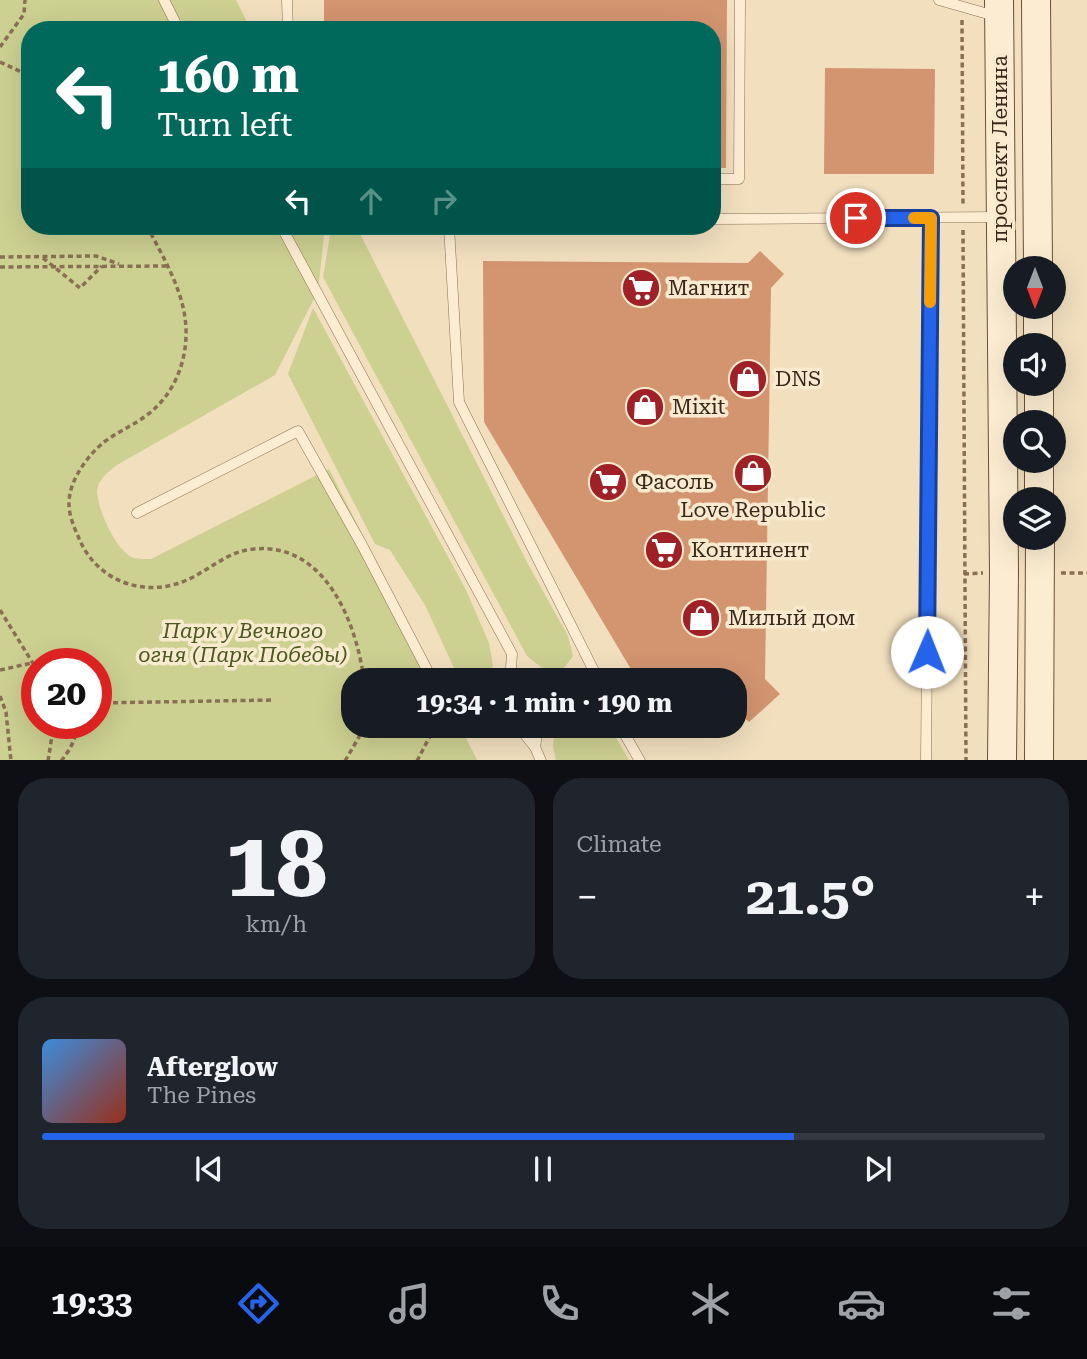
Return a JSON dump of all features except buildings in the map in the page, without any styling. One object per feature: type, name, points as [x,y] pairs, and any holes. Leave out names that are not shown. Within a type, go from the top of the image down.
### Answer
[{"type":"main road","name":"проспект Ленина","points":[[1036,0],[1038,256]]},
{"type":"main road","name":"проспект Ленина","points":[[999,9],[1004,573],[1002,760]]},
{"type":"main road","points":[[1039,760],[1040,550]]},
{"type":"lane","points":[[164,0],[174,21]]},
{"type":"lane","points":[[287,0],[288,21]]},
{"type":"lane","points":[[721,179],[739,179],[740,0]]},
{"type":"lane","points":[[939,0],[962,7],[999,9]]},
{"type":"lane","points":[[721,219],[999,217]]},
{"type":"lane","points":[[926,760],[931,218]]},
{"type":"lane","points":[[286,235],[512,654],[511,668]]},
{"type":"lane","points":[[449,235],[458,402],[592,668]]},
{"type":"lane","points":[[137,513],[298,431],[426,668]]},
{"type":"lane","points":[[528,738],[541,760]]},
{"type":"lane","points":[[535,747],[536,738]]},
{"type":"lane","points":[[627,738],[639,760]]},
{"type":"path","points":[[0,47],[24,14],[25,0]]},
{"type":"path","points":[[962,7],[966,760]]},
{"type":"path","points":[[0,62],[21,72]]},
{"type":"path","points":[[0,257],[96,256],[125,266]]},
{"type":"path","points":[[41,257],[80,288],[102,266]]},
{"type":"path","points":[[0,267],[167,266]]},
{"type":"path","points":[[0,610],[24,648]]},
{"type":"path","points":[[0,670],[21,668]]},
{"type":"path","points":[[0,696],[6,712],[12,760]]},
{"type":"path","points":[[112,703],[274,700]]},
{"type":"path","points":[[346,760],[358,738]]},
{"type":"path","points":[[418,760],[429,738]]},
{"type":"path","points":[[48,760],[51,739]]},
{"type":"path","points":[[62,760],[74,739]]},
{"type":"green space","name":"Парк у Вечного огня (Парк Победы)","points":[[0,0],[236,0],[246,21],[21,21],[21,235],[324,235],[318,291],[275,375],[114,467],[99,483],[97,491],[100,508],[114,539],[127,554],[134,558],[151,559],[329,469],[430,668],[341,668],[341,738],[466,738],[477,760],[0,760]]},
{"type":"green space","points":[[330,235],[361,235],[529,566],[568,636],[573,656],[564,668],[542,668],[527,656],[323,277]]},
{"type":"green space","points":[[313,308],[466,590],[489,643],[492,668],[454,668],[425,605],[390,550],[375,544],[288,374]]},
{"type":"green space","points":[[554,738],[616,738],[629,760],[556,760]]},
{"type":"slow traffic","points":[[914,218],[931,218],[930,302]]},
{"type":"place","name":"Магнит","points":[[641,288]]},
{"type":"place","name":"DNS","points":[[748,379]]},
{"type":"place","name":"Mixit","points":[[645,407]]},
{"type":"place","name":"Love Republic","points":[[753,473]]},
{"type":"place","name":"Фасоль","points":[[608,482]]},
{"type":"place","name":"Континент","points":[[664,550]]},
{"type":"place","name":"Милый дом","points":[[701,618]]},
{"type":"route","points":[[856,218],[931,218],[927,652]]}]
